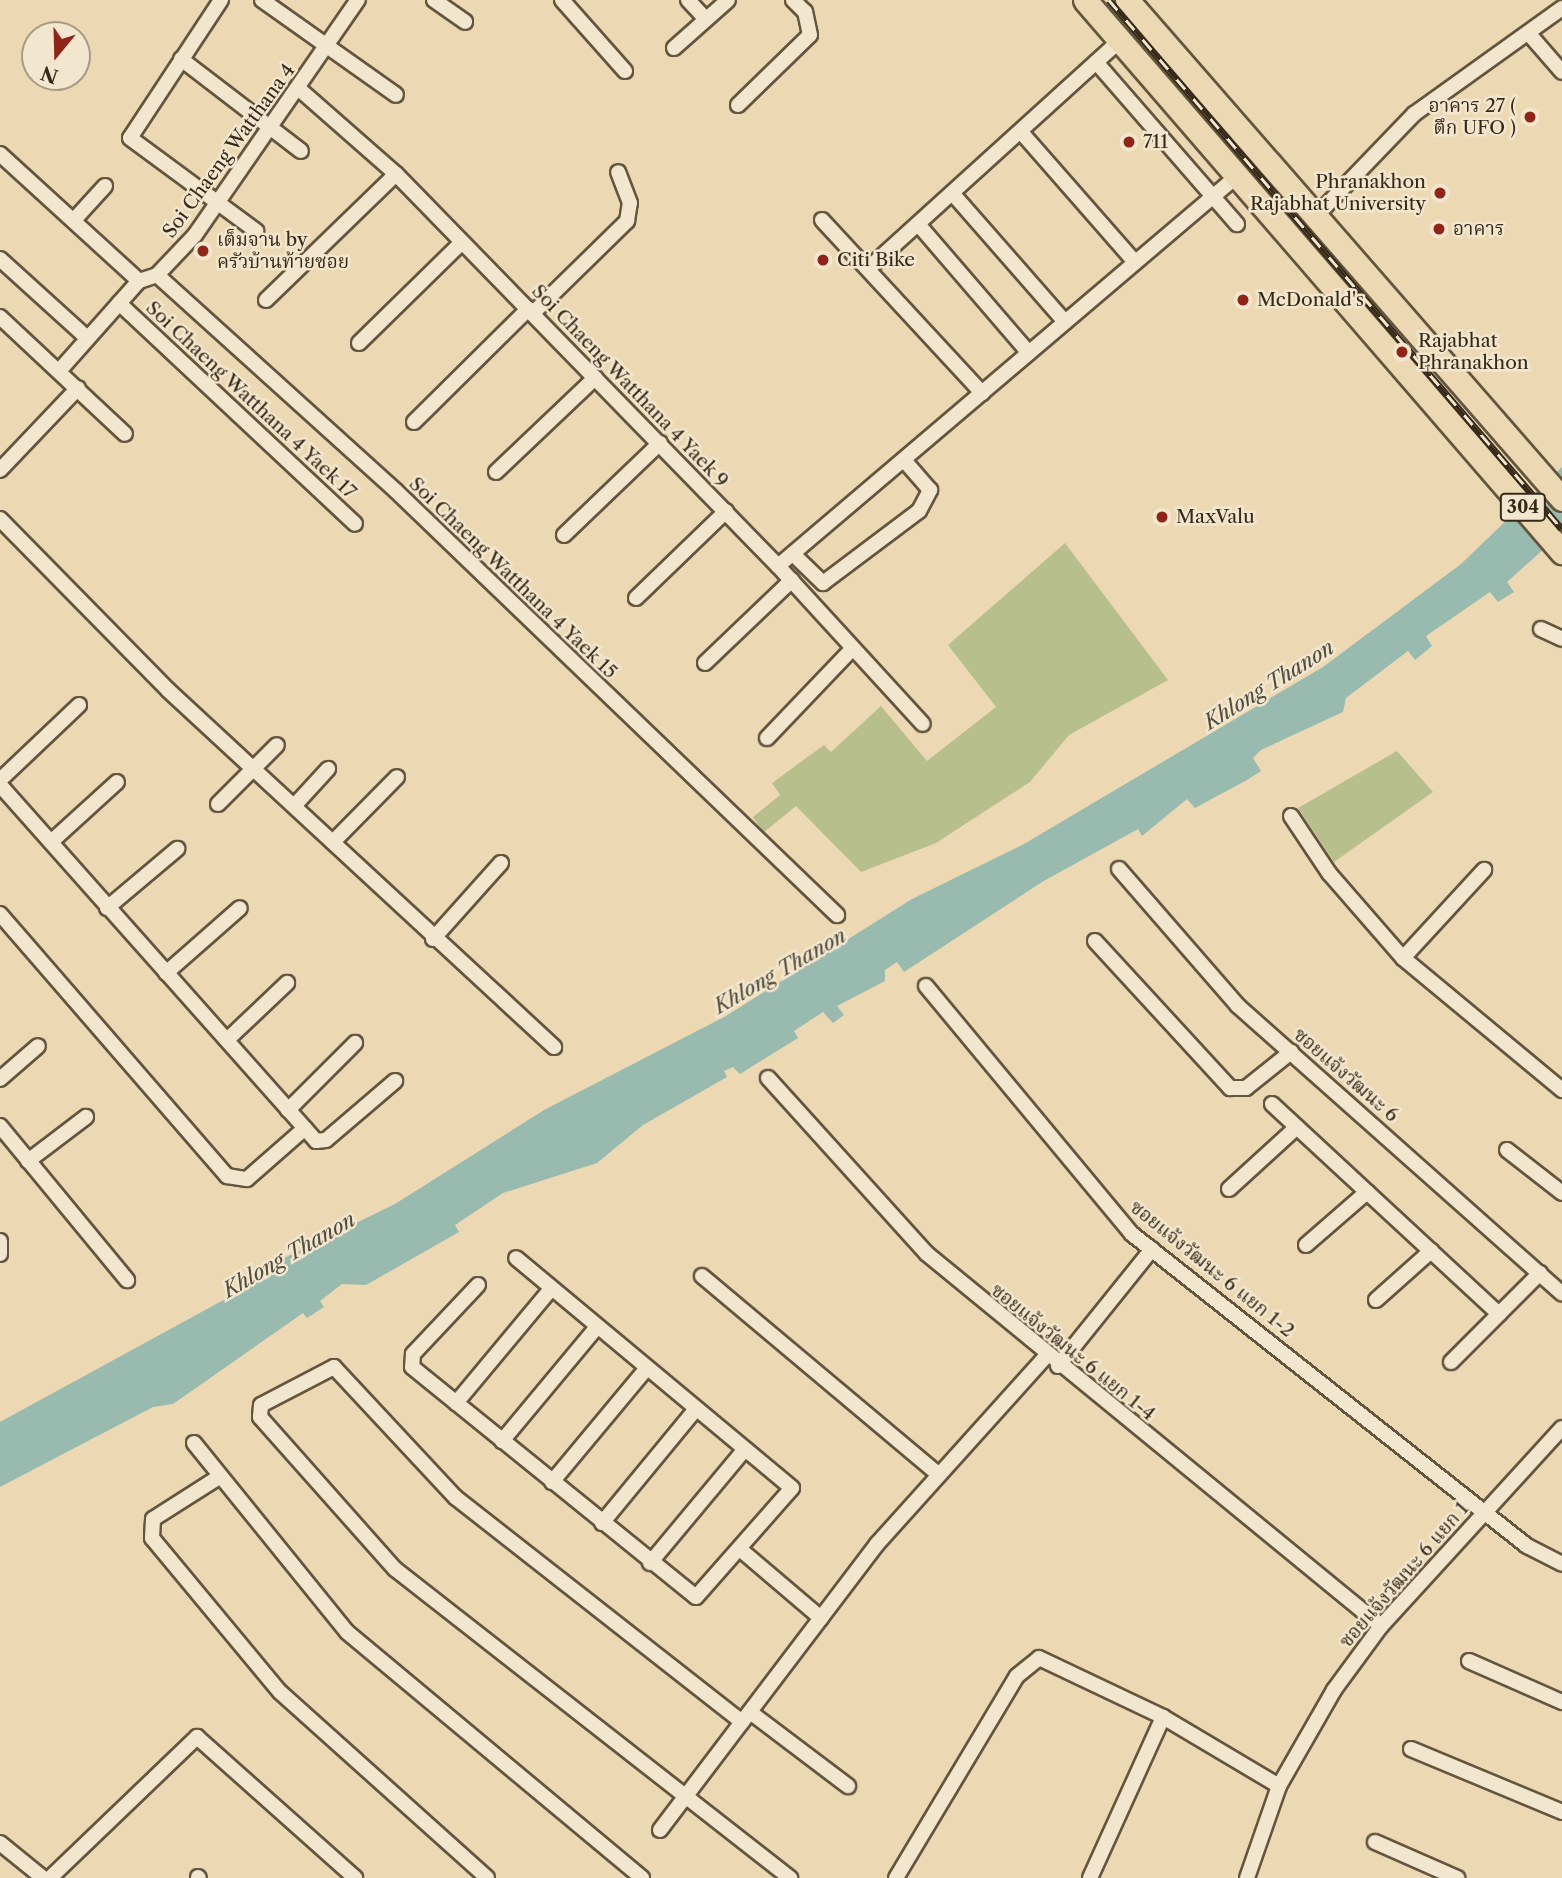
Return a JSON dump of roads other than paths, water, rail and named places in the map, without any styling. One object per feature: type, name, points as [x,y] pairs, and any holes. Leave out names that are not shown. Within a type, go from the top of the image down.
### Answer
[{"type":"main road","name":"304","points":[[1085,0],[1562,552]]},
{"type":"main road","name":"304","points":[[1127,0],[1562,499]]},
{"type":"street","points":[[221,0],[133,127],[132,141],[256,230]]},
{"type":"street","points":[[262,0],[396,94]]},
{"type":"street","name":"Soi Chaeng Watthana 4","points":[[157,275],[218,204],[358,0]]},
{"type":"street","points":[[434,0],[465,22]]},
{"type":"street","points":[[562,0],[625,71]]},
{"type":"street","points":[[688,0],[706,19]]},
{"type":"street","points":[[674,48],[729,0]]},
{"type":"street","points":[[738,105],[810,35],[805,12],[793,0]]},
{"type":"street","points":[[1315,217],[1414,114],[1562,8]]},
{"type":"street","points":[[1529,34],[1562,72]]},
{"type":"street","points":[[870,267],[1120,40]]},
{"type":"street","points":[[181,59],[301,151]]},
{"type":"street","points":[[1096,62],[1237,224]]},
{"type":"street","name":"Soi Chaeng Watthana 4 Yaek 9","points":[[298,88],[396,174],[726,511],[923,724]]},
{"type":"street","points":[[1021,132],[1135,262]]},
{"type":"street","points":[[0,154],[139,281]]},
{"type":"street","points":[[414,422],[627,221],[629,203],[618,172]]},
{"type":"street","points":[[266,300],[396,174]]},
{"type":"street","points":[[778,566],[905,461],[1237,176]]},
{"type":"street","points":[[74,220],[105,186]]},
{"type":"street","points":[[953,194],[1065,323]]},
{"type":"street","points":[[822,220],[870,267],[982,393]]},
{"type":"street","points":[[918,224],[1029,353]]},
{"type":"street","points":[[359,343],[462,243]]},
{"type":"street","points":[[0,260],[88,338]]},
{"type":"street","points":[[60,371],[139,281],[157,275]]},
{"type":"street","name":"Soi Chaeng Watthana 4 Yaek 15","points":[[157,275],[396,491],[838,915]]},
{"type":"street","name":"Soi Chaeng Watthana 4 Yaek 17","points":[[119,303],[355,524]]},
{"type":"street","points":[[0,317],[125,434]]},
{"type":"street","points":[[496,472],[595,378]]},
{"type":"street","points":[[0,470],[78,388]]},
{"type":"street","points":[[564,536],[660,443]]},
{"type":"street","points":[[793,554],[823,583],[919,511],[929,490],[905,461]]},
{"type":"street","points":[[636,598],[726,511]]},
{"type":"street","points":[[0,519],[252,768],[295,805],[433,939],[554,1047]]},
{"type":"street","points":[[705,663],[792,580]]},
{"type":"street","points":[[1541,629],[1562,639]]},
{"type":"street","points":[[767,737],[852,649]]},
{"type":"street","points":[[79,705],[0,782],[107,908],[316,1140],[326,1140],[395,1081]]},
{"type":"street","points":[[218,804],[277,745]]},
{"type":"street","points":[[295,805],[328,769]]},
{"type":"street","points":[[332,842],[397,777]]},
{"type":"street","points":[[51,842],[117,782]]},
{"type":"street","points":[[1291,816],[1329,873],[1404,958],[1562,1090]]},
{"type":"street","points":[[107,908],[177,849]]},
{"type":"street","points":[[433,939],[500,863]]},
{"type":"street","name":"ซอยแจ้งวัฒนะ 6","points":[[1119,869],[1238,1006],[1562,1294]]},
{"type":"street","points":[[1404,958],[1484,870]]},
{"type":"street","points":[[166,973],[240,908]]},
{"type":"street","points":[[0,914],[228,1176],[247,1180],[305,1128]]},
{"type":"street","points":[[1096,941],[1230,1088],[1247,1088],[1291,1052]]},
{"type":"street","points":[[227,1040],[287,983]]},
{"type":"street","name":"ซอยแจ้งวัฒนะ 6 แยก 1-2","points":[[926,986],[1070,1166],[1152,1249],[1486,1510],[1527,1546],[1562,1563]]},
{"type":"street","points":[[289,1110],[355,1043]]},
{"type":"street","points":[[0,1079],[38,1046]]},
{"type":"street","name":"ซอยแจ้งวัฒนะ 6 แยก 1-4","points":[[768,1078],[926,1254],[1052,1361],[1381,1626]]},
{"type":"street","points":[[1272,1104],[1499,1314]]},
{"type":"street","points":[[29,1161],[86,1116]]},
{"type":"street","points":[[0,1126],[127,1280]]},
{"type":"street","points":[[1229,1189],[1297,1127]]},
{"type":"street","points":[[1507,1150],[1562,1193]]},
{"type":"street","points":[[1306,1245],[1367,1192]]},
{"type":"street","points":[[0,1241],[0,1254]]},
{"type":"street","points":[[660,1830],[821,1618],[939,1475],[1052,1361],[1152,1249]]},
{"type":"street","points":[[1377,1300],[1431,1251]]},
{"type":"street","points":[[478,1285],[410,1361],[502,1441],[695,1598],[741,1550],[792,1488],[516,1258]]},
{"type":"street","points":[[1451,1362],[1540,1273]]},
{"type":"street","points":[[702,1276],[939,1475]]},
{"type":"street","points":[[456,1402],[551,1289]]},
{"type":"street","points":[[502,1441],[597,1327]]},
{"type":"street","points":[[790,1878],[395,1569],[260,1417],[261,1405],[334,1367],[456,1499],[746,1717],[848,1786]]},
{"type":"street","points":[[552,1482],[647,1368]]},
{"type":"street","points":[[601,1523],[696,1409]]},
{"type":"street","name":"ซอยแจ้งวัฒนะ 6 แยก 1","points":[[1247,1878],[1279,1786],[1334,1690],[1381,1626],[1562,1428]]},
{"type":"street","points":[[194,1443],[346,1632],[642,1878]]},
{"type":"street","points":[[650,1563],[745,1449]]},
{"type":"street","points":[[219,1477],[153,1519],[152,1538],[280,1692],[487,1878]]},
{"type":"street","points":[[741,1550],[821,1618]]},
{"type":"street","points":[[896,1878],[1030,1661],[1055,1662],[1163,1717],[1279,1786]]},
{"type":"street","points":[[1469,1661],[1562,1702]]},
{"type":"street","points":[[1090,1878],[1163,1717]]},
{"type":"street","points":[[50,1878],[197,1737],[355,1878]]},
{"type":"street","points":[[1411,1749],[1562,1812]]},
{"type":"street","points":[[1375,1842],[1457,1878]]},
{"type":"street","points":[[0,1843],[43,1878]]},
{"type":"water","points":[[1562,467],[1562,533],[1507,582],[1514,592],[1498,602],[1490,592],[1426,636],[1432,646],[1415,660],[1408,651],[1346,698],[1343,712],[1261,750],[1253,758],[1261,771],[1195,808],[1187,799],[1142,836],[1138,829],[1042,882],[904,972],[897,962],[885,970],[885,981],[837,1006],[844,1015],[833,1023],[823,1012],[794,1031],[798,1038],[740,1074],[733,1067],[724,1071],[727,1077],[643,1125],[597,1163],[503,1193],[455,1225],[459,1232],[366,1285],[342,1284],[320,1301],[324,1307],[307,1318],[303,1313],[173,1404],[153,1407],[0,1487],[0,1422],[264,1278],[282,1259],[395,1204],[544,1110],[726,1016],[912,899],[1024,844],[1323,667],[1461,564]]},
{"type":"railway","points":[[1109,0],[1562,529]]},
{"type":"place","name":"อาคาร 27 ( ตึก UFO )","points":[[1530,117]]},
{"type":"place","name":"711","points":[[1129,142]]},
{"type":"place","name":"Phranakhon Rajabhat University","points":[[1440,193]]},
{"type":"place","name":"อาคาร","points":[[1439,229]]},
{"type":"place","name":"เต็มจาน by ครัวบ้านท้ายซอย","points":[[203,251]]},
{"type":"place","name":"Citi Bike","points":[[823,260]]},
{"type":"place","name":"McDonald's","points":[[1243,300]]},
{"type":"place","name":"Rajabhat Phranakhon","points":[[1402,352]]},
{"type":"place","name":"MaxValu","points":[[1162,517]]},
{"type":"water label","name":"Khlong Thanon","points":[[1269,685]]},
{"type":"water label","name":"Khlong Thanon","points":[[780,971]]},
{"type":"water label","name":"Khlong Thanon","points":[[289,1255]]}]
